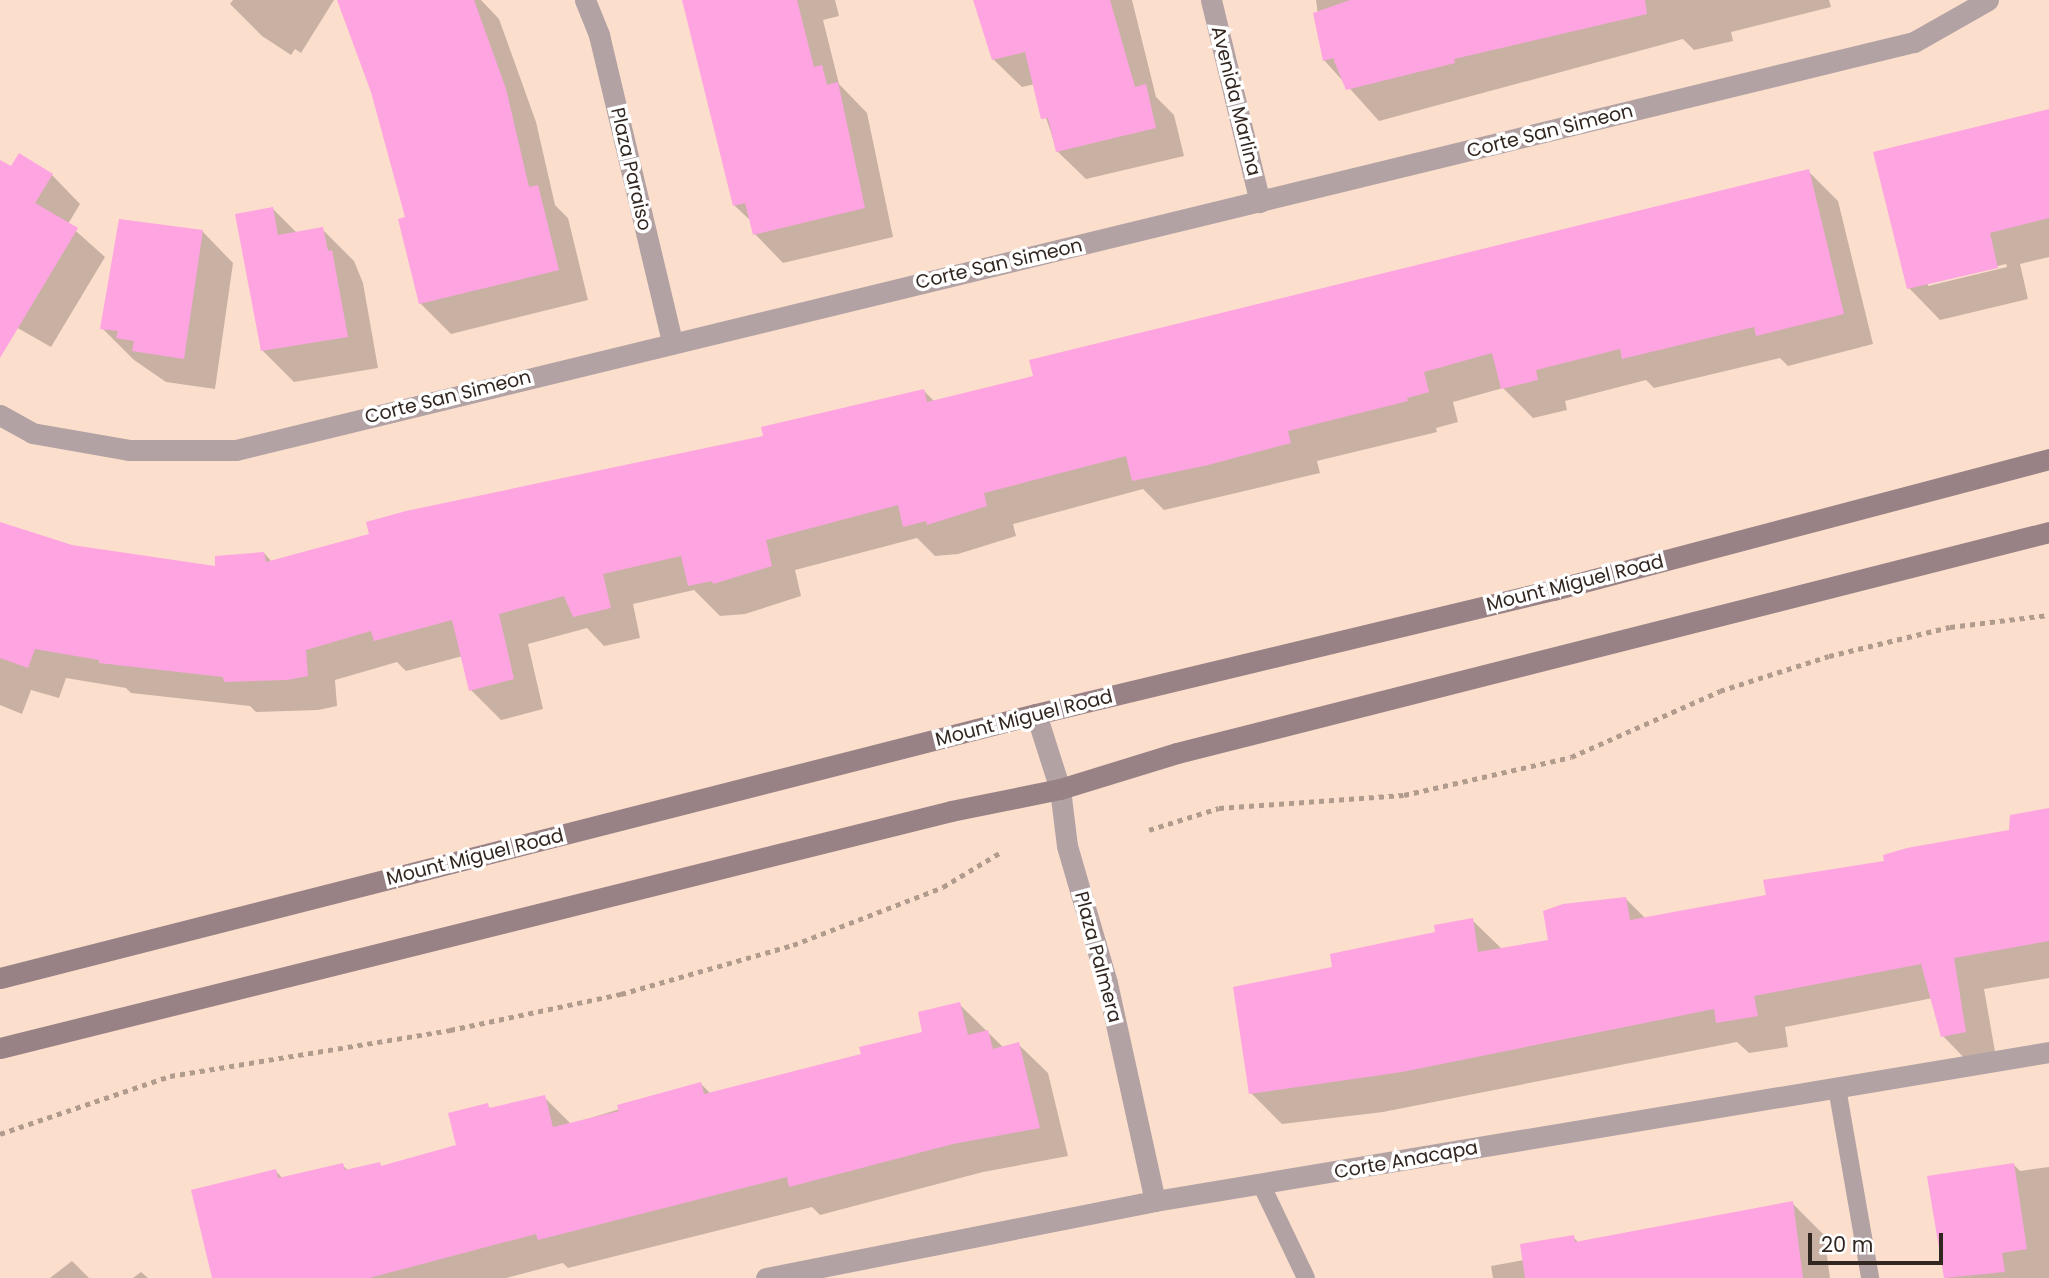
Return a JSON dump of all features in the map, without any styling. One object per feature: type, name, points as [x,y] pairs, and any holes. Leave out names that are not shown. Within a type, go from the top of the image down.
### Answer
[{"type":"street","name":"Plaza Paraiso","points":[[585,0],[599,35],[672,341]]},
{"type":"street","name":"Avenida Marlina","points":[[1211,0],[1260,202]]},
{"type":"street","name":"Corte San Simeon","points":[[0,415],[32,433],[129,450],[236,450],[672,341],[1260,202],[1914,42],[1988,0]]},
{"type":"street","name":"Mount Miguel Road","points":[[0,978],[1036,714],[1553,590],[2049,459]]},
{"type":"street","points":[[0,1048],[951,811],[1060,789],[1177,753],[2049,532]]},
{"type":"street","name":"Plaza Palmera","points":[[1036,714],[1060,789],[1067,846],[1107,984],[1155,1201]]},
{"type":"street","name":"Corte Anacapa","points":[[766,1278],[1155,1201],[2049,1052]]},
{"type":"lane","points":[[1837,1088],[1870,1278]]},
{"type":"lane","points":[[1261,1184],[1306,1278]]},
{"type":"path","points":[[1149,830],[1219,808],[1404,795],[1571,757],[1720,691],[1829,656],[1950,627],[2049,615]]},
{"type":"path","points":[[0,1133],[170,1076],[450,1030],[635,990],[793,945],[943,887],[1001,852]]},
{"type":"building","points":[[337,0],[474,0],[506,89],[529,187],[538,185],[559,270],[419,304],[398,219],[405,217],[371,92]]},
{"type":"building","points":[[682,0],[797,0],[814,67],[822,65],[827,85],[838,82],[865,208],[753,235],[745,203],[733,206]]},
{"type":"building","points":[[973,0],[1110,0],[1135,87],[1146,84],[1156,128],[1056,152],[1048,118],[1041,119],[1025,52],[992,60]]},
{"type":"building","points":[[1350,0],[1645,0],[1647,14],[1454,59],[1455,63],[1346,90],[1333,58],[1323,61],[1313,13]]},
{"type":"building","points":[[2049,109],[2049,218],[1990,233],[1998,268],[1907,289],[1873,152]]},
{"type":"building","points":[[19,153],[53,174],[35,203],[78,228],[0,358],[0,160],[11,166]]},
{"type":"building","points":[[1809,169],[1844,314],[1756,336],[1754,327],[1622,359],[1620,349],[1536,370],[1538,380],[1501,389],[1492,353],[1424,372],[1429,392],[1407,398],[1408,401],[1288,431],[1291,443],[1208,465],[1132,481],[1126,456],[984,493],[987,506],[927,525],[926,521],[903,527],[898,505],[766,540],[772,566],[713,584],[712,581],[688,586],[681,556],[603,574],[611,608],[573,617],[564,596],[499,614],[514,679],[469,691],[452,620],[374,641],[371,631],[306,650],[308,676],[287,680],[224,682],[223,677],[99,663],[99,660],[35,649],[28,668],[0,658],[0,522],[72,545],[215,566],[215,556],[264,552],[266,562],[369,534],[366,522],[406,511],[763,436],[761,427],[924,389],[927,402],[1033,376],[1029,360]]},
{"type":"building","points":[[273,207],[278,235],[323,227],[328,251],[332,250],[348,337],[261,351],[235,214]]},
{"type":"building","points":[[119,219],[203,230],[184,359],[132,351],[134,341],[116,338],[118,331],[100,329]]},
{"type":"building","points":[[2049,808],[2049,941],[1954,958],[1966,1032],[1941,1037],[1921,964],[1754,996],[1758,1016],[1716,1023],[1714,1009],[1402,1072],[1249,1094],[1233,987],[1332,967],[1330,954],[1435,932],[1434,925],[1473,918],[1478,952],[1548,940],[1543,911],[1563,904],[1626,897],[1630,920],[1766,895],[1763,880],[1884,861],[1883,855],[1907,848],[2009,830],[2010,815]]},
{"type":"building","points":[[960,1002],[968,1035],[988,1030],[993,1049],[1019,1042],[1040,1128],[953,1144],[789,1187],[787,1177],[538,1240],[536,1234],[369,1278],[212,1278],[191,1190],[276,1169],[278,1178],[343,1163],[345,1170],[380,1162],[381,1166],[456,1145],[448,1113],[488,1103],[489,1108],[545,1095],[553,1127],[619,1111],[617,1105],[701,1082],[704,1094],[861,1054],[859,1047],[922,1032],[918,1012]]},
{"type":"building","points":[[2014,1163],[2027,1249],[2002,1253],[2005,1272],[1944,1278],[1927,1176]]},
{"type":"building","points":[[1793,1201],[1803,1278],[1525,1278],[1520,1244],[1574,1235],[1575,1242]]}]
